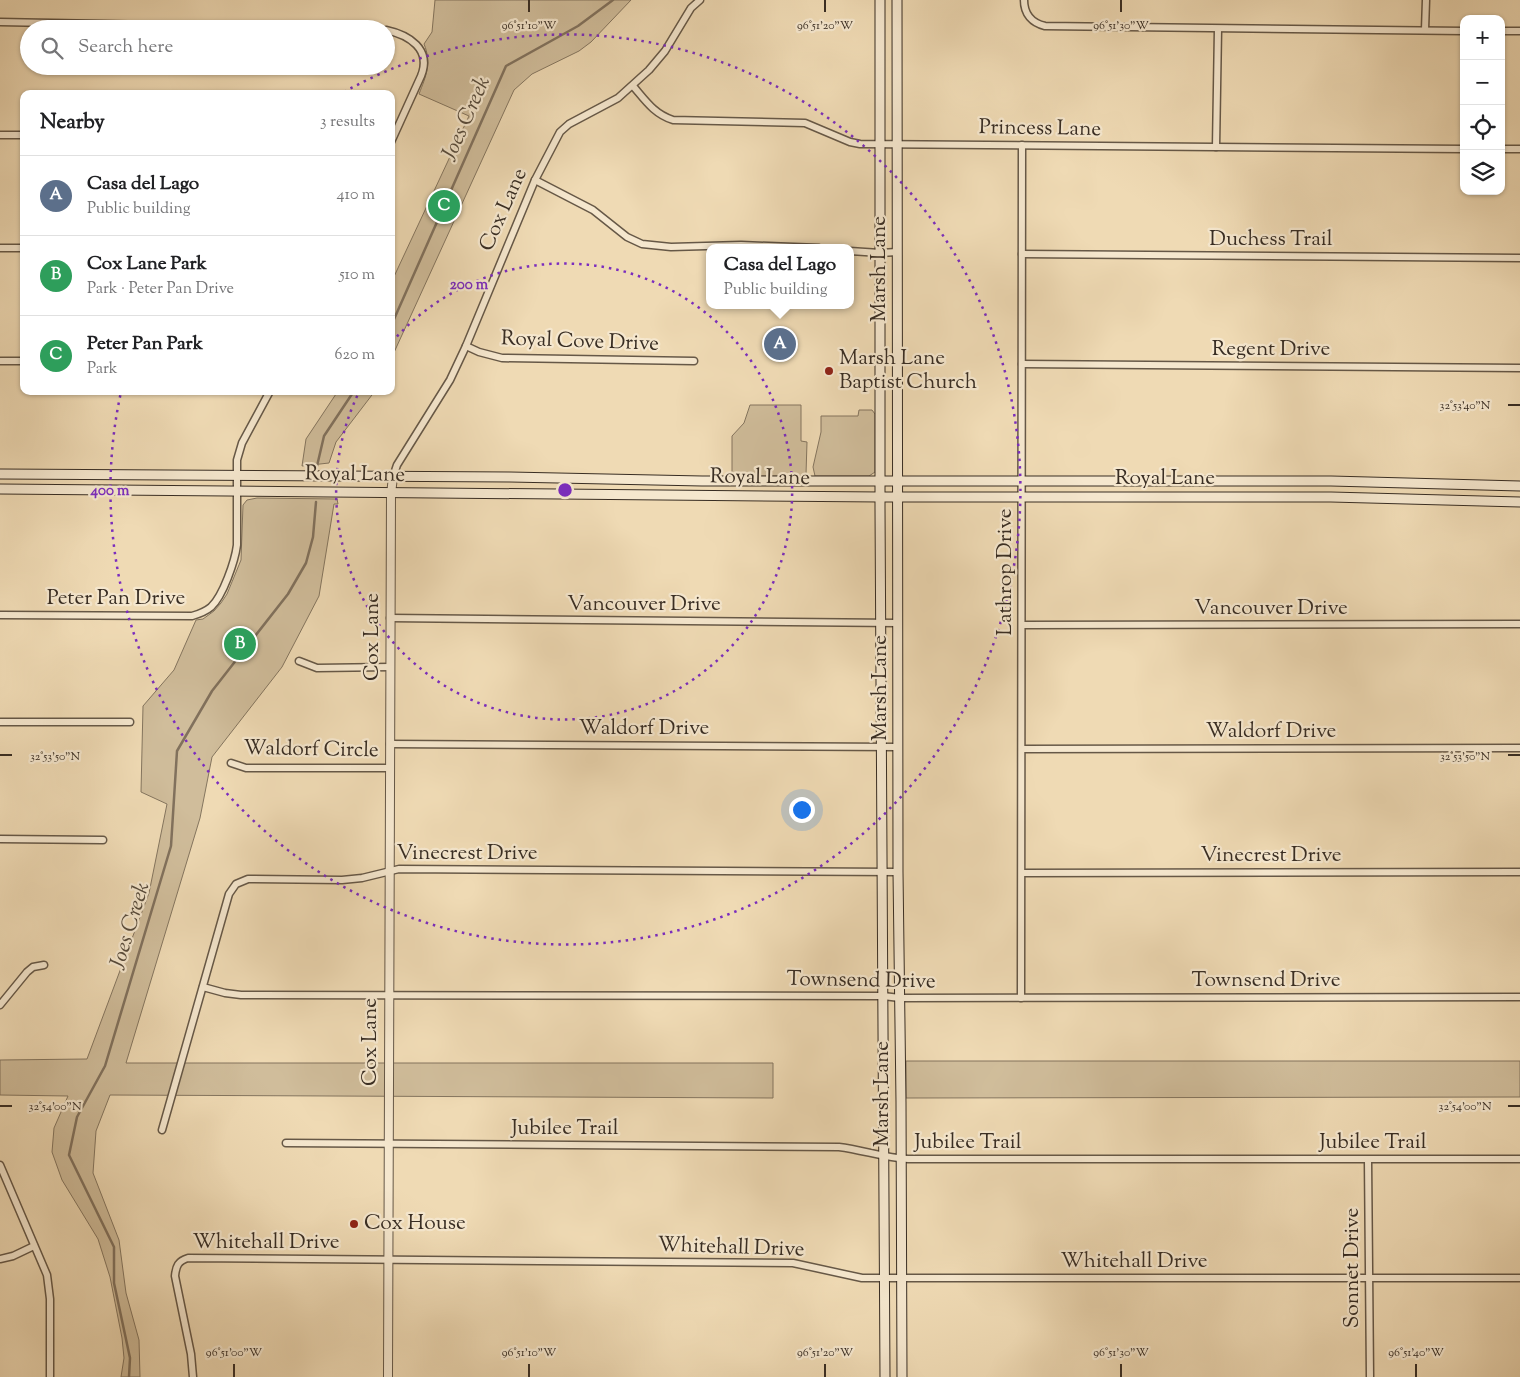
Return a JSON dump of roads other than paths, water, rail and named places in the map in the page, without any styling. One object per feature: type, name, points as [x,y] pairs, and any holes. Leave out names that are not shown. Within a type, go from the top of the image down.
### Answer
[{"type":"main road","name":"Marsh Lane","points":[[880,0],[880,497],[885,1377]]},
{"type":"main road","name":"Marsh Lane","points":[[897,0],[898,872],[902,1377]]},
{"type":"main road","points":[[880,325],[898,325]]},
{"type":"main road","name":"Royal Lane","points":[[0,474],[510,477],[702,481],[1331,481],[1520,486]]},
{"type":"main road","points":[[509,493],[510,477]]},
{"type":"main road","points":[[701,495],[702,481]]},
{"type":"main road","points":[[1331,481],[1331,497]]},
{"type":"main road","name":"Royal Lane","points":[[0,489],[880,497],[1331,497],[1520,502]]},
{"type":"street","name":"Cox Lane","points":[[388,1377],[390,618],[391,494],[393,477],[397,465],[450,380],[535,180],[564,128],[618,98],[650,70],[665,51],[691,8],[700,0]]},
{"type":"street","points":[[1024,0],[1027,15],[1032,21],[1045,26],[1460,31]]},
{"type":"street","points":[[1425,30],[1426,0]]},
{"type":"street","points":[[0,22],[20,22]]},
{"type":"street","points":[[1216,147],[1218,29]]},
{"type":"street","points":[[1505,31],[1520,31]]},
{"type":"street","points":[[395,32],[412,40],[420,52],[423,67],[395,133]]},
{"type":"street","name":"Princess Lane","points":[[633,86],[655,111],[672,120],[805,123],[850,142],[860,144],[1460,149]]},
{"type":"street","points":[[0,135],[20,135]]},
{"type":"street","name":"Lathrop Drive","points":[[1021,998],[1022,145]]},
{"type":"street","points":[[1505,149],[1520,149]]},
{"type":"street","points":[[535,180],[593,210],[627,237],[642,244],[671,247],[706,246]]},
{"type":"street","points":[[0,248],[20,248]]},
{"type":"street","points":[[854,251],[897,252]]},
{"type":"street","name":"Duchess Trail","points":[[1022,254],[1520,258]]},
{"type":"street","name":"Royal Cove Drive","points":[[466,346],[479,352],[502,358],[694,361]]},
{"type":"street","points":[[0,361],[20,361]]},
{"type":"street","name":"Regent Drive","points":[[1022,364],[1520,368]]},
{"type":"street","name":"Peter Pan Drive","points":[[0,616],[192,616],[206,610],[216,600],[235,557],[237,545],[237,460],[242,443],[268,395]]},
{"type":"street","name":"Vancouver Drive","points":[[390,618],[898,623]]},
{"type":"street","name":"Vancouver Drive","points":[[1022,625],[1520,624]]},
{"type":"street","points":[[299,661],[317,668],[390,667]]},
{"type":"street","points":[[0,722],[130,722]]},
{"type":"street","name":"Waldorf Drive","points":[[390,744],[898,747]]},
{"type":"street","name":"Waldorf Drive","points":[[1022,749],[1520,748]]},
{"type":"street","name":"Waldorf Circle","points":[[231,764],[246,768],[390,768]]},
{"type":"street","points":[[0,839],[103,840]]},
{"type":"street","name":"Vinecrest Drive","points":[[162,1130],[229,894],[232,888],[241,881],[258,879],[342,880],[362,878],[389,870],[408,869],[898,872]]},
{"type":"street","name":"Vinecrest Drive","points":[[1022,873],[1520,872]]},
{"type":"street","points":[[0,1005],[27,972],[33,967],[44,965]]},
{"type":"street","name":"Townsend Drive","points":[[203,987],[225,993],[242,994],[883,996],[900,998],[1520,997]]},
{"type":"street","name":"Jubilee Trail","points":[[286,1143],[839,1147],[901,1159],[1520,1160]]},
{"type":"street","name":"Sonnet Drive","points":[[1368,1160],[1370,1377]]},
{"type":"street","points":[[0,1165],[50,1286],[50,1377]]},
{"type":"street","points":[[0,1259],[14,1256],[34,1246]]},
{"type":"street","name":"Whitehall Drive","points":[[193,1377],[191,1354],[175,1276],[176,1268],[182,1260],[188,1258],[793,1263],[849,1276],[884,1278],[1520,1278]]},
{"type":"waterway","name":"Joes Creek","points":[[395,317],[506,66],[578,26],[613,0]]},
{"type":"waterway","name":"Joes Creek","points":[[317,466],[324,436],[351,395]]},
{"type":"waterway","name":"Joes Creek","points":[[129,1377],[130,1358],[114,1283],[114,1247],[69,1155],[77,1117],[105,1066],[171,846],[177,751],[212,691],[288,594],[306,563],[313,537],[316,502]]},
{"type":"place","name":"Peter Pan Park","points":[[444,206]]},
{"type":"place","name":"Casa del Lago","points":[[780,344]]},
{"type":"place","name":"Marsh Lane Baptist Church","points":[[829,371]]},
{"type":"place","name":"Cox Lane Park","points":[[240,644]]},
{"type":"place","name":"Cox House","points":[[354,1224]]}]
